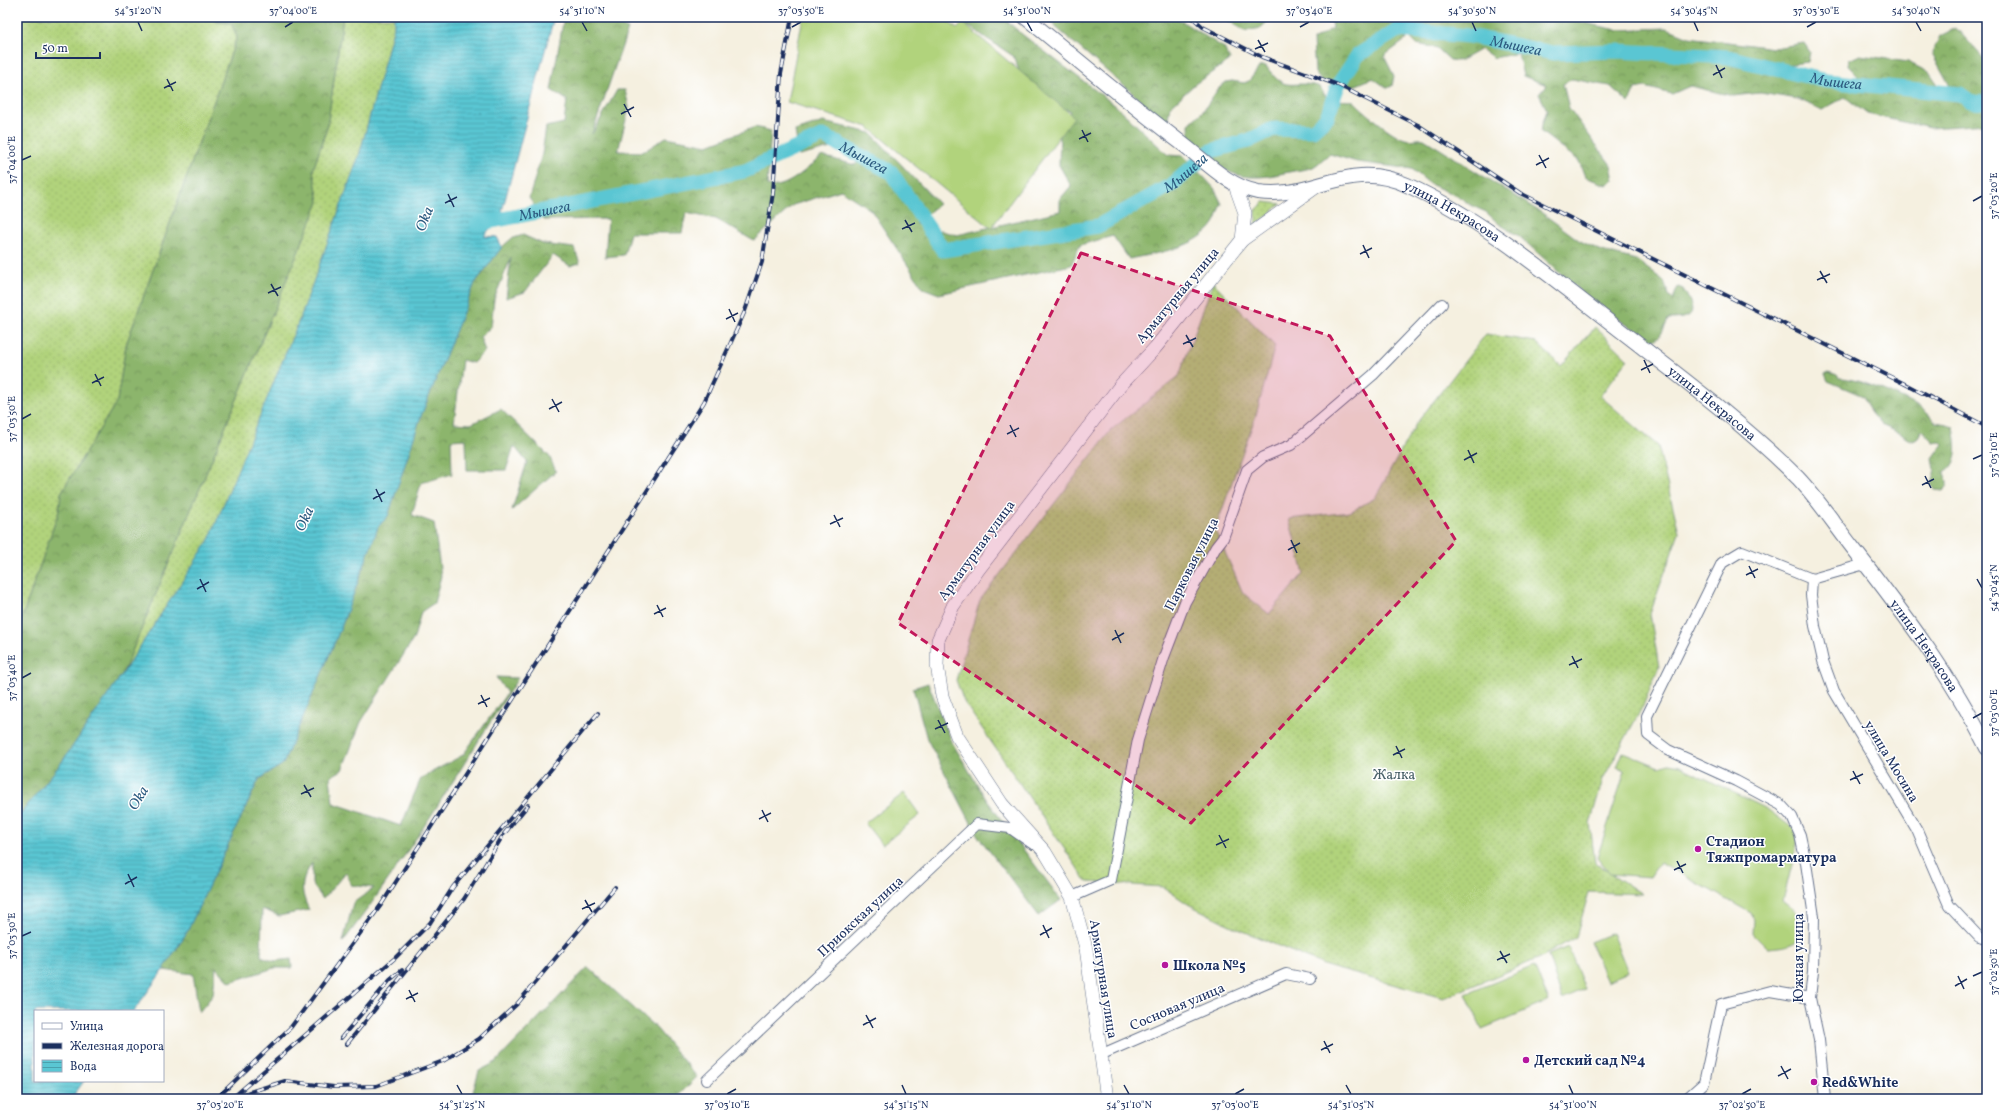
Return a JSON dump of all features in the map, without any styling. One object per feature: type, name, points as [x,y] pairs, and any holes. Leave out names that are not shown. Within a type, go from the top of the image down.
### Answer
[{"type":"main road","name":"улица Некрасова","points":[[1025,17],[1235,185],[1250,190],[1272,193],[1298,191],[1354,175],[1374,175],[1410,186],[1492,233],[1738,422],[1800,480],[1922,637],[1974,721],[1987,748]]},
{"type":"street","points":[[1235,185],[1245,213],[1242,240]]},
{"type":"street","name":"улица Некрасова","points":[[1242,240],[1317,186]]},
{"type":"street","name":"Арматурная улица","points":[[1107,1099],[1086,948],[1072,897],[1045,852],[1002,804],[957,736],[942,696],[937,665],[938,640],[953,606],[978,570],[1120,386],[1155,348],[1242,240]]},
{"type":"street","name":"Парковая улица","points":[[1072,897],[1111,880],[1138,740],[1164,657],[1185,602],[1216,547],[1223,538],[1247,470],[1263,457],[1291,445],[1373,375],[1442,304]]},
{"type":"street","name":"Южная улица","points":[[1812,579],[1742,551],[1722,563],[1647,716],[1648,735],[1668,750],[1736,781],[1781,805],[1792,817],[1800,835],[1806,863],[1814,917],[1813,972],[1810,998],[1820,1040],[1825,1099]]},
{"type":"street","points":[[1812,579],[1865,564]]},
{"type":"street","name":"улица Мосина","points":[[1812,579],[1811,595],[1815,626],[1823,661],[1834,691],[1917,830],[1949,905],[1979,937],[1987,939]]},
{"type":"street","name":"Приокская улица","points":[[706,1080],[977,824],[1010,828],[1045,852]]},
{"type":"street","name":"Сосновая улица","points":[[1100,1055],[1286,974],[1310,979]]},
{"type":"street","points":[[1686,1099],[1704,1083],[1721,1004],[1770,991],[1810,998]]},
{"type":"highlighted area","points":[[1081,253],[1330,336],[1456,541],[1191,823],[898,623]]},
{"type":"green space","points":[[17,17],[216,17],[216,22],[231,23],[237,37],[126,345],[117,401],[61,493],[59,511],[17,632]]},
{"type":"green space","points":[[216,17],[343,17],[327,128],[313,170],[319,202],[123,673],[59,766],[17,818],[17,632],[59,511],[61,493],[117,401],[126,345],[237,37],[231,23],[216,22]]},
{"type":"green space","points":[[343,17],[394,17],[394,27],[359,156],[301,316],[209,540],[123,673],[319,202],[313,170],[327,128]]},
{"type":"green space","points":[[564,17],[598,17],[628,29],[592,134],[617,90],[625,90],[629,108],[618,151],[643,152],[666,137],[708,145],[755,127],[771,131],[767,186],[774,186],[782,185],[796,177],[822,156],[855,165],[862,157],[835,147],[799,156],[795,131],[823,122],[871,133],[939,204],[915,224],[957,235],[1060,211],[1060,199],[1071,186],[1059,165],[1060,136],[1070,111],[1028,92],[1013,56],[955,17],[1002,17],[1023,35],[1116,106],[1168,155],[1184,156],[1214,188],[1222,204],[1215,222],[1208,231],[1188,244],[1164,252],[1129,259],[1113,236],[1080,245],[1071,265],[939,294],[923,288],[871,210],[841,190],[793,205],[754,241],[716,219],[686,213],[682,233],[630,233],[624,255],[605,257],[608,219],[544,220],[529,198],[542,154],[546,127],[564,123],[567,100],[551,90]]},
{"type":"green space","points":[[803,17],[943,17],[957,29],[963,23],[1074,117],[991,228],[868,127],[787,102]]},
{"type":"green space","points":[[1044,17],[1175,17],[1224,48],[1230,60],[1195,84],[1170,107],[1167,123]]},
{"type":"green space","points":[[1223,17],[1270,17],[1262,28],[1244,31]]},
{"type":"green space","points":[[1331,17],[1399,17],[1407,39],[1384,56],[1394,76],[1392,86],[1387,88],[1373,78],[1354,86],[1322,82],[1315,73],[1313,40],[1333,28]]},
{"type":"green space","points":[[1416,17],[1558,17],[1617,30],[1667,28],[1689,37],[1774,48],[1804,43],[1810,52],[1808,62],[1768,67],[1783,76],[1835,88],[1863,81],[1848,66],[1849,60],[1860,55],[1908,62],[1930,73],[1939,86],[1951,88],[1932,53],[1940,36],[1956,28],[1987,62],[1987,124],[1930,128],[1867,114],[1845,97],[1822,110],[1798,99],[1760,93],[1733,96],[1690,86],[1672,94],[1645,87],[1635,89],[1629,103],[1610,86],[1572,79],[1563,84],[1569,108],[1611,165],[1614,180],[1606,185],[1585,177],[1579,161],[1540,131],[1547,110],[1539,94],[1547,85],[1523,76],[1518,53],[1494,58],[1481,49],[1460,61],[1450,60],[1437,48],[1416,44],[1408,35],[1411,23]]},
{"type":"green space","points":[[1260,66],[1266,66],[1278,80],[1283,83],[1317,86],[1330,99],[1354,101],[1364,111],[1399,137],[1407,140],[1424,139],[1542,213],[1580,241],[1602,251],[1636,260],[1664,281],[1669,295],[1673,299],[1678,287],[1683,289],[1688,297],[1692,309],[1691,313],[1689,316],[1684,318],[1668,319],[1663,330],[1656,339],[1649,342],[1643,340],[1631,327],[1583,294],[1519,236],[1499,224],[1486,212],[1470,205],[1461,198],[1430,184],[1412,169],[1357,162],[1330,154],[1313,167],[1277,175],[1255,177],[1227,171],[1207,157],[1193,143],[1190,135],[1189,124],[1203,111],[1218,89],[1226,82],[1232,81],[1244,83],[1249,81]]},
{"type":"green space","points":[[1264,202],[1281,204],[1256,225],[1256,210]]},
{"type":"green space","points":[[523,235],[543,244],[574,248],[580,263],[570,266],[553,255],[525,292],[506,298],[511,258],[494,299],[491,327],[480,337],[485,351],[473,363],[462,360],[454,423],[471,424],[501,409],[549,456],[556,471],[512,510],[527,462],[514,446],[506,470],[467,470],[466,439],[451,440],[452,474],[421,483],[412,515],[434,523],[441,576],[434,603],[421,612],[414,638],[361,722],[342,770],[330,777],[333,803],[401,826],[421,778],[463,755],[507,693],[496,677],[518,678],[412,845],[343,942],[353,903],[374,888],[351,885],[346,872],[323,899],[312,884],[312,863],[303,881],[304,897],[309,910],[279,916],[262,909],[261,956],[274,961],[291,959],[292,968],[274,968],[230,982],[216,967],[213,995],[199,1012],[193,974],[163,970],[187,932],[259,779],[283,764],[342,625],[378,527],[388,516],[421,416],[475,283],[502,247],[511,239]]},
{"type":"green space","name":"Жалка","points":[[1213,282],[1275,346],[1256,415],[1215,530],[1243,593],[1269,614],[1304,573],[1289,519],[1350,512],[1375,498],[1416,424],[1486,334],[1536,342],[1561,366],[1595,327],[1628,359],[1600,396],[1658,446],[1679,532],[1650,614],[1659,667],[1643,706],[1603,779],[1590,824],[1595,863],[1642,894],[1589,892],[1576,937],[1540,958],[1443,998],[1326,966],[1236,928],[1188,904],[1163,887],[1087,882],[964,702],[956,680],[980,600],[1111,430],[1179,376]]},
{"type":"green space","points":[[1829,372],[1837,375],[1839,378],[1858,381],[1898,396],[1920,408],[1935,422],[1947,424],[1954,428],[1956,439],[1955,457],[1954,462],[1946,471],[1945,474],[1948,486],[1943,491],[1935,490],[1931,483],[1935,470],[1933,458],[1943,444],[1940,441],[1933,442],[1922,430],[1917,439],[1913,441],[1900,433],[1881,425],[1870,412],[1863,396],[1828,381],[1825,374]]},
{"type":"green space","points":[[928,683],[953,744],[986,799],[1061,900],[1039,916],[978,836],[927,739],[913,688]]},
{"type":"green space","name":"Стадион Тяжпромарматура","points":[[1623,752],[1659,767],[1669,764],[1680,766],[1767,809],[1794,829],[1798,840],[1783,901],[1793,909],[1798,917],[1799,939],[1796,942],[1781,947],[1768,948],[1753,933],[1754,920],[1751,913],[1660,862],[1650,877],[1610,874],[1597,858],[1625,771],[1617,767]]},
{"type":"green space","points":[[904,793],[920,815],[882,845],[865,823]]},
{"type":"green space","points":[[1612,933],[1628,972],[1607,981],[1590,942]]},
{"type":"green space","points":[[1568,947],[1585,989],[1562,999],[1548,955]]},
{"type":"green space","points":[[1534,966],[1549,1001],[1482,1029],[1466,994]]},
{"type":"green space","points":[[588,967],[656,1028],[697,1077],[675,1099],[471,1099],[479,1071],[496,1062]]},
{"type":"water","name":"Oka","points":[[394,17],[554,17],[501,215],[484,236],[497,237],[502,247],[475,283],[421,416],[388,516],[378,527],[342,625],[283,764],[259,779],[187,932],[163,970],[135,1010],[34,1010],[34,1082],[83,1082],[71,1099],[17,1099],[17,818],[59,766],[123,673],[209,540],[301,316],[359,156],[394,27]]},
{"type":"waterway","name":"Мышега","points":[[477,224],[745,171],[823,136],[891,172],[943,250],[1098,226],[1173,184],[1211,151],[1248,141],[1273,129],[1313,130],[1327,117],[1338,85],[1358,55],[1398,30],[1469,36],[1553,53],[1617,51],[1728,57],[1826,81],[1960,94],[1973,102],[1979,103],[1987,101]]},
{"type":"railway","points":[[216,1099],[291,1027],[381,905],[704,402],[745,311],[762,262],[773,193],[781,74],[792,17]]},
{"type":"railway","points":[[1192,17],[1203,27],[1262,57],[1338,85],[1418,125],[1520,193],[1905,384],[1987,427]]},
{"type":"railway","points":[[231,1099],[395,958],[430,923],[453,887],[598,713]]},
{"type":"railway","points":[[504,834],[528,805]]},
{"type":"railway","points":[[347,1044],[464,899],[502,837]]},
{"type":"railway","points":[[240,1095],[285,1081],[334,1087],[376,1086],[443,1061],[479,1039],[517,1004],[615,887]]},
{"type":"railway","points":[[341,1038],[390,980],[402,970]]},
{"type":"place","name":"Стадион Тяжпромарматура","points":[[1698,849]]},
{"type":"place","name":"Школа №5","points":[[1165,965]]},
{"type":"place","name":"Детский сад №4","points":[[1526,1060]]},
{"type":"place","name":"Red&White","points":[[1814,1082]]}]
